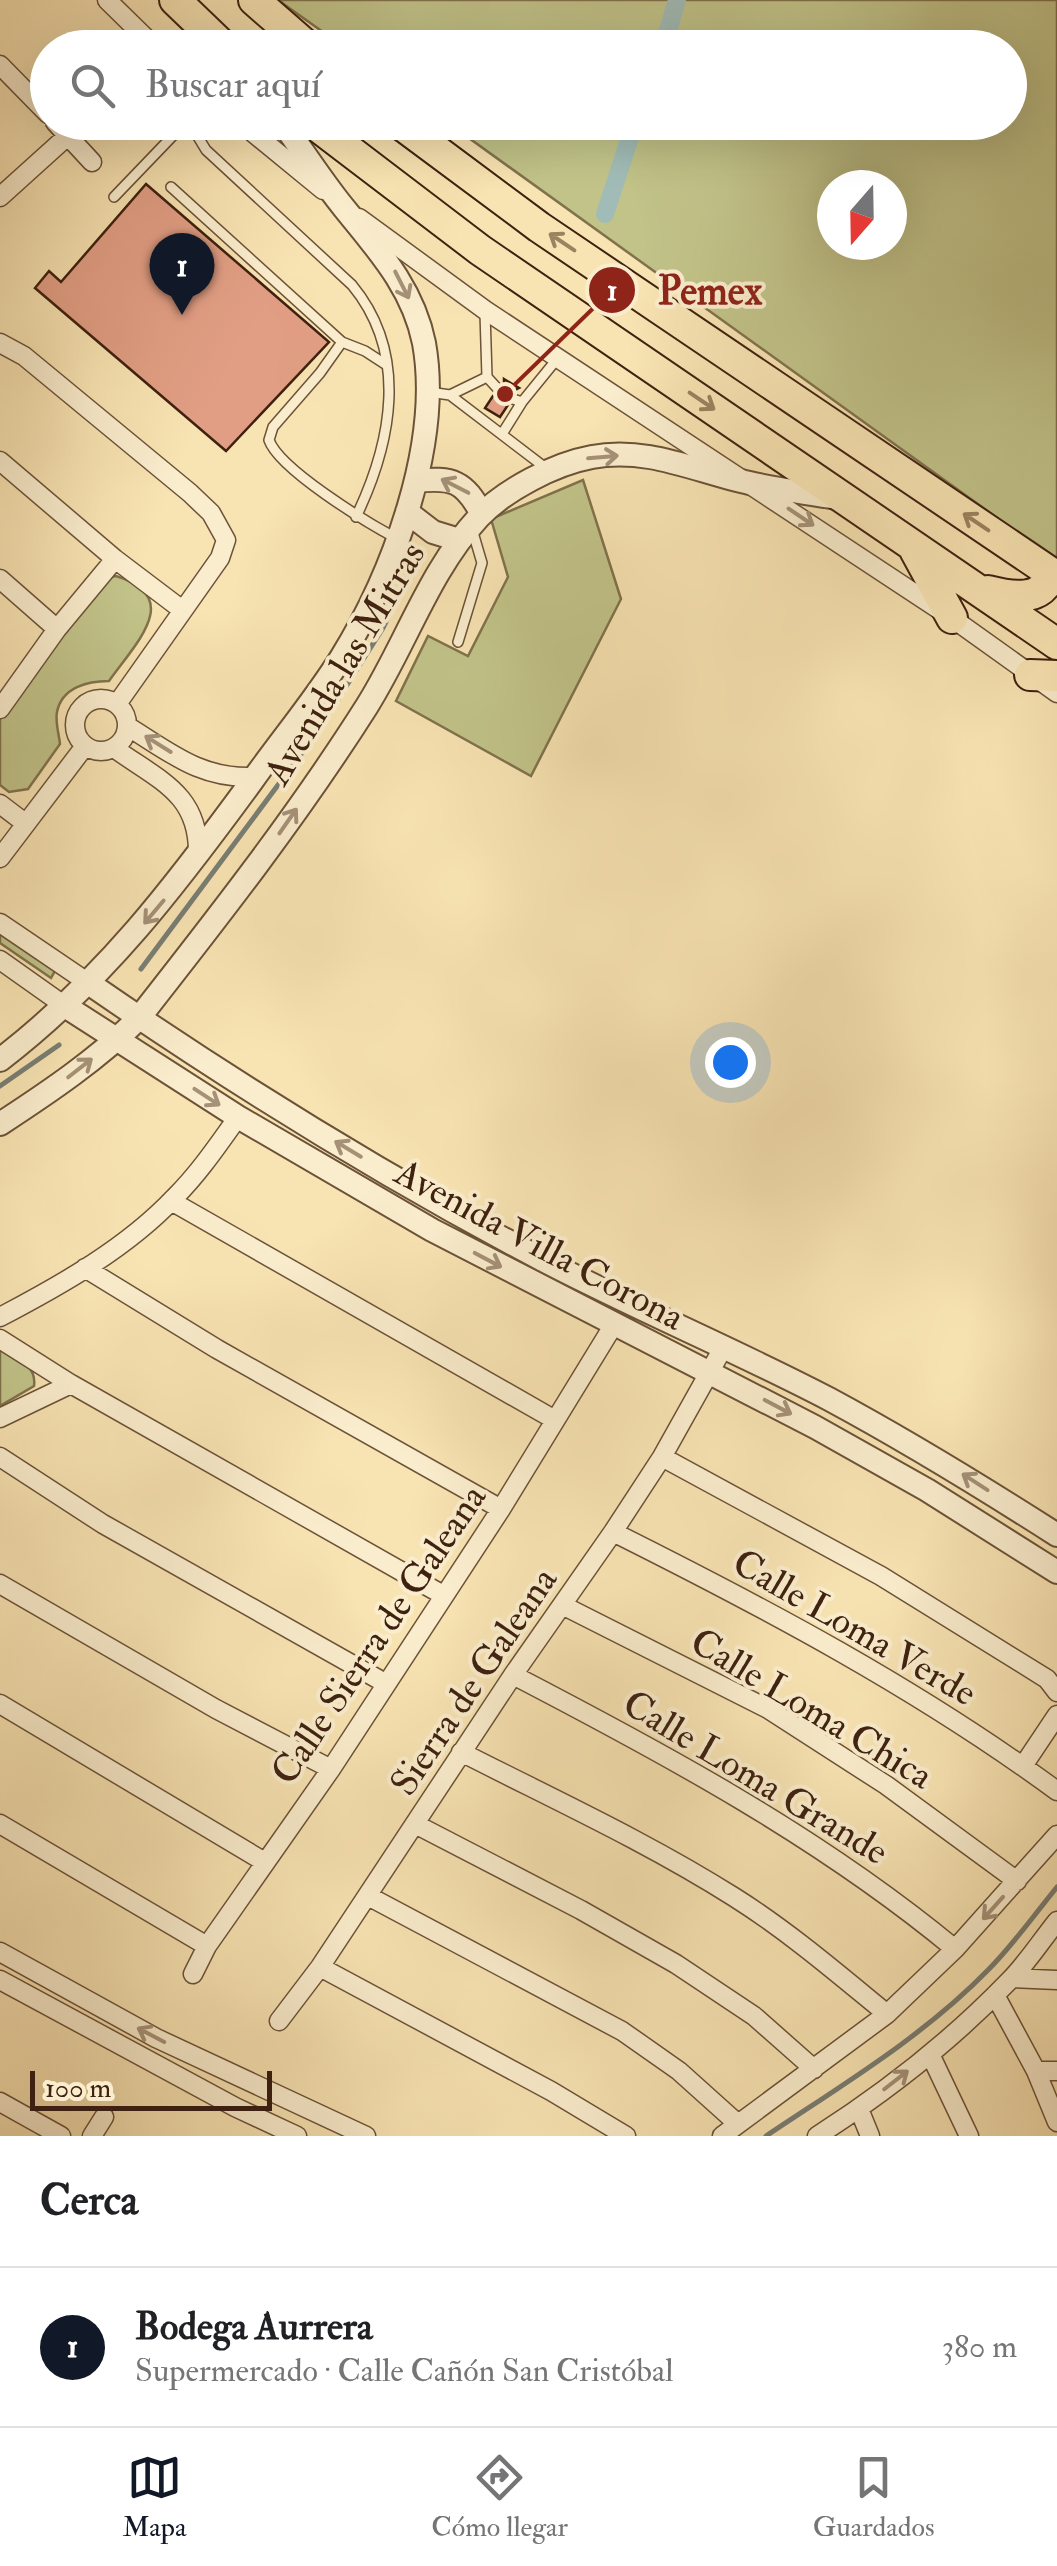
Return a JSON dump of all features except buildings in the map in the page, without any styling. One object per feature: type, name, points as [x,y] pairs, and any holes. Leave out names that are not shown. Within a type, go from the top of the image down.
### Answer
[{"type":"main road","points":[[176,0],[207,30]]},
{"type":"main road","points":[[255,0],[289,30]]},
{"type":"main road","points":[[334,140],[480,250],[1057,644]]},
{"type":"main road","points":[[364,164],[383,140]]},
{"type":"main road","points":[[422,140],[539,226],[1054,575],[1042,590],[1026,596],[975,588]]},
{"type":"main road","points":[[913,548],[952,618]]},
{"type":"street","points":[[107,0],[138,30]]},
{"type":"street","points":[[0,65],[30,96]]},
{"type":"street","points":[[0,197],[52,140]]},
{"type":"street","points":[[72,140],[92,162]]},
{"type":"street","points":[[262,140],[344,208],[485,310],[1044,675],[1057,693]]},
{"type":"street","name":"Avenida las Mitras","points":[[0,1060],[90,984],[198,856],[342,657],[407,512],[440,394],[415,311],[395,272],[295,140]]},
{"type":"street","points":[[0,344],[24,356],[211,513],[226,540],[220,558],[117,704]]},
{"type":"street","name":"Avenida las Mitras","points":[[0,1124],[44,1096],[139,1018],[250,877],[350,733],[386,676],[430,586],[471,527],[509,493],[588,457],[645,456],[752,484],[848,500]]},
{"type":"street","points":[[0,460],[182,609]]},
{"type":"street","points":[[407,512],[433,532],[471,527],[472,495],[454,481],[442,478],[416,481]]},
{"type":"street","points":[[2,702],[115,558]]},
{"type":"street","points":[[0,579],[57,628]]},
{"type":"street","points":[[102,699],[123,710],[128,726],[114,748],[100,751],[85,746],[76,732],[80,709],[102,699]]},
{"type":"street","points":[[128,726],[193,767],[222,777],[254,777]]},
{"type":"street","points":[[0,858],[85,746]]},
{"type":"street","points":[[114,748],[176,792],[196,818],[198,856]]},
{"type":"street","points":[[176,792],[193,767]]},
{"type":"street","points":[[0,804],[25,823]]},
{"type":"street","name":"Avenida Villa Corona","points":[[0,923],[254,1092],[471,1221],[826,1398],[941,1460],[1057,1534]]},
{"type":"street","name":"Avenida Villa Corona","points":[[0,960],[238,1118],[432,1230],[612,1326],[710,1371],[927,1490],[1057,1572]]},
{"type":"street","points":[[0,1317],[85,1268],[171,1202],[238,1118]]},
{"type":"street","points":[[171,1202],[555,1420]]},
{"type":"street","points":[[85,1268],[217,1350],[501,1509]]},
{"type":"street","name":"Calle Sierra de Galeana","points":[[194,1974],[207,1946],[331,1769],[501,1509],[612,1326]]},
{"type":"street","points":[[0,1339],[71,1384],[443,1594]]},
{"type":"street","name":"Sierra de Galeana","points":[[279,2021],[368,1896],[513,1674],[564,1606],[662,1457],[723,1348]]},
{"type":"street","points":[[0,1418],[71,1384]]},
{"type":"street","points":[[0,1457],[103,1524],[384,1683]]},
{"type":"street","points":[[662,1457],[880,1576],[1046,1679],[1057,1692]]},
{"type":"street","name":"Calle Loma Verde","points":[[612,1532],[753,1602],[866,1666],[1057,1791]]},
{"type":"street","points":[[0,1584],[216,1709],[331,1769]]},
{"type":"street","name":"Calle Loma Chica","points":[[564,1606],[784,1720],[886,1785],[1017,1881]]},
{"type":"street","name":"Calle Loma Grande","points":[[513,1674],[753,1807],[848,1866],[955,1949]]},
{"type":"street","points":[[0,1704],[264,1861]]},
{"type":"street","points":[[1023,1766],[1057,1715]]},
{"type":"street","points":[[461,1752],[642,1844],[734,1897],[802,1944],[887,2014]]},
{"type":"street","points":[[0,1824],[207,1946]]},
{"type":"street","points":[[414,1824],[582,1910],[676,1964],[754,2016],[814,2068]]},
{"type":"street","points":[[722,2136],[887,2014],[955,1949],[1057,1835]]},
{"type":"street","points":[[368,1896],[622,2032],[679,2070],[738,2124]]},
{"type":"street","points":[[817,2136],[930,2054],[1012,1978],[1057,1921]]},
{"type":"street","points":[[0,1952],[156,2038],[366,2136]]},
{"type":"street","points":[[320,1967],[551,2091],[626,2136]]},
{"type":"street","points":[[1012,1978],[1057,1980]]},
{"type":"street","points":[[0,1980],[292,2135]]},
{"type":"street","points":[[995,1995],[1036,2071],[1057,2122]]},
{"type":"street","points":[[930,2054],[968,2136]]},
{"type":"street","points":[[1036,2071],[1057,2071]]},
{"type":"street","points":[[235,2107],[250,2084]]},
{"type":"street","points":[[0,2102],[61,2136]]},
{"type":"street","points":[[859,2109],[870,2136]]},
{"type":"street","points":[[92,2136],[104,2117]]},
{"type":"lane","points":[[114,197],[169,140]]},
{"type":"lane","points":[[199,140],[352,284],[370,306],[383,344],[391,405],[374,478],[356,516]]},
{"type":"lane","points":[[171,187],[342,342],[385,364]]},
{"type":"lane","points":[[485,310],[487,377],[498,389]]},
{"type":"lane","points":[[342,342],[273,428],[270,440],[284,460],[356,516],[396,539]]},
{"type":"lane","points":[[502,434],[517,400],[557,359]]},
{"type":"lane","points":[[440,394],[487,377]]},
{"type":"lane","points":[[440,394],[551,472]]},
{"type":"lane","points":[[458,642],[482,563],[471,527]]},
{"type":"green space","points":[[278,0],[1057,0],[1057,561],[472,140],[1027,140],[1027,30],[320,30]]},
{"type":"green space","points":[[583,480],[621,599],[531,776],[396,701],[428,636],[468,656],[508,577],[491,519]]},
{"type":"green space","points":[[116,576],[137,585],[148,596],[151,609],[141,637],[109,681],[85,684],[64,697],[57,716],[60,744],[28,789],[9,792],[0,785],[0,717],[99,580]]},
{"type":"green space","points":[[0,928],[56,969],[51,978],[0,943]]},
{"type":"green space","points":[[0,1347],[24,1362],[32,1372],[34,1386],[0,1406]]},
{"type":"waterway","points":[[668,30],[677,0]]},
{"type":"waterway","points":[[605,214],[629,140]]},
{"type":"waterway","points":[[141,969],[316,734],[383,628],[413,567]]},
{"type":"waterway","points":[[0,1086],[59,1045]]},
{"type":"waterway","points":[[766,2136],[882,2059],[937,2017],[997,1960],[1057,1887]]},
{"type":"place","name":"Bodega Aurrera","points":[[182,315]]},
{"type":"place","name":"Pemex","points":[[505,394]]}]
